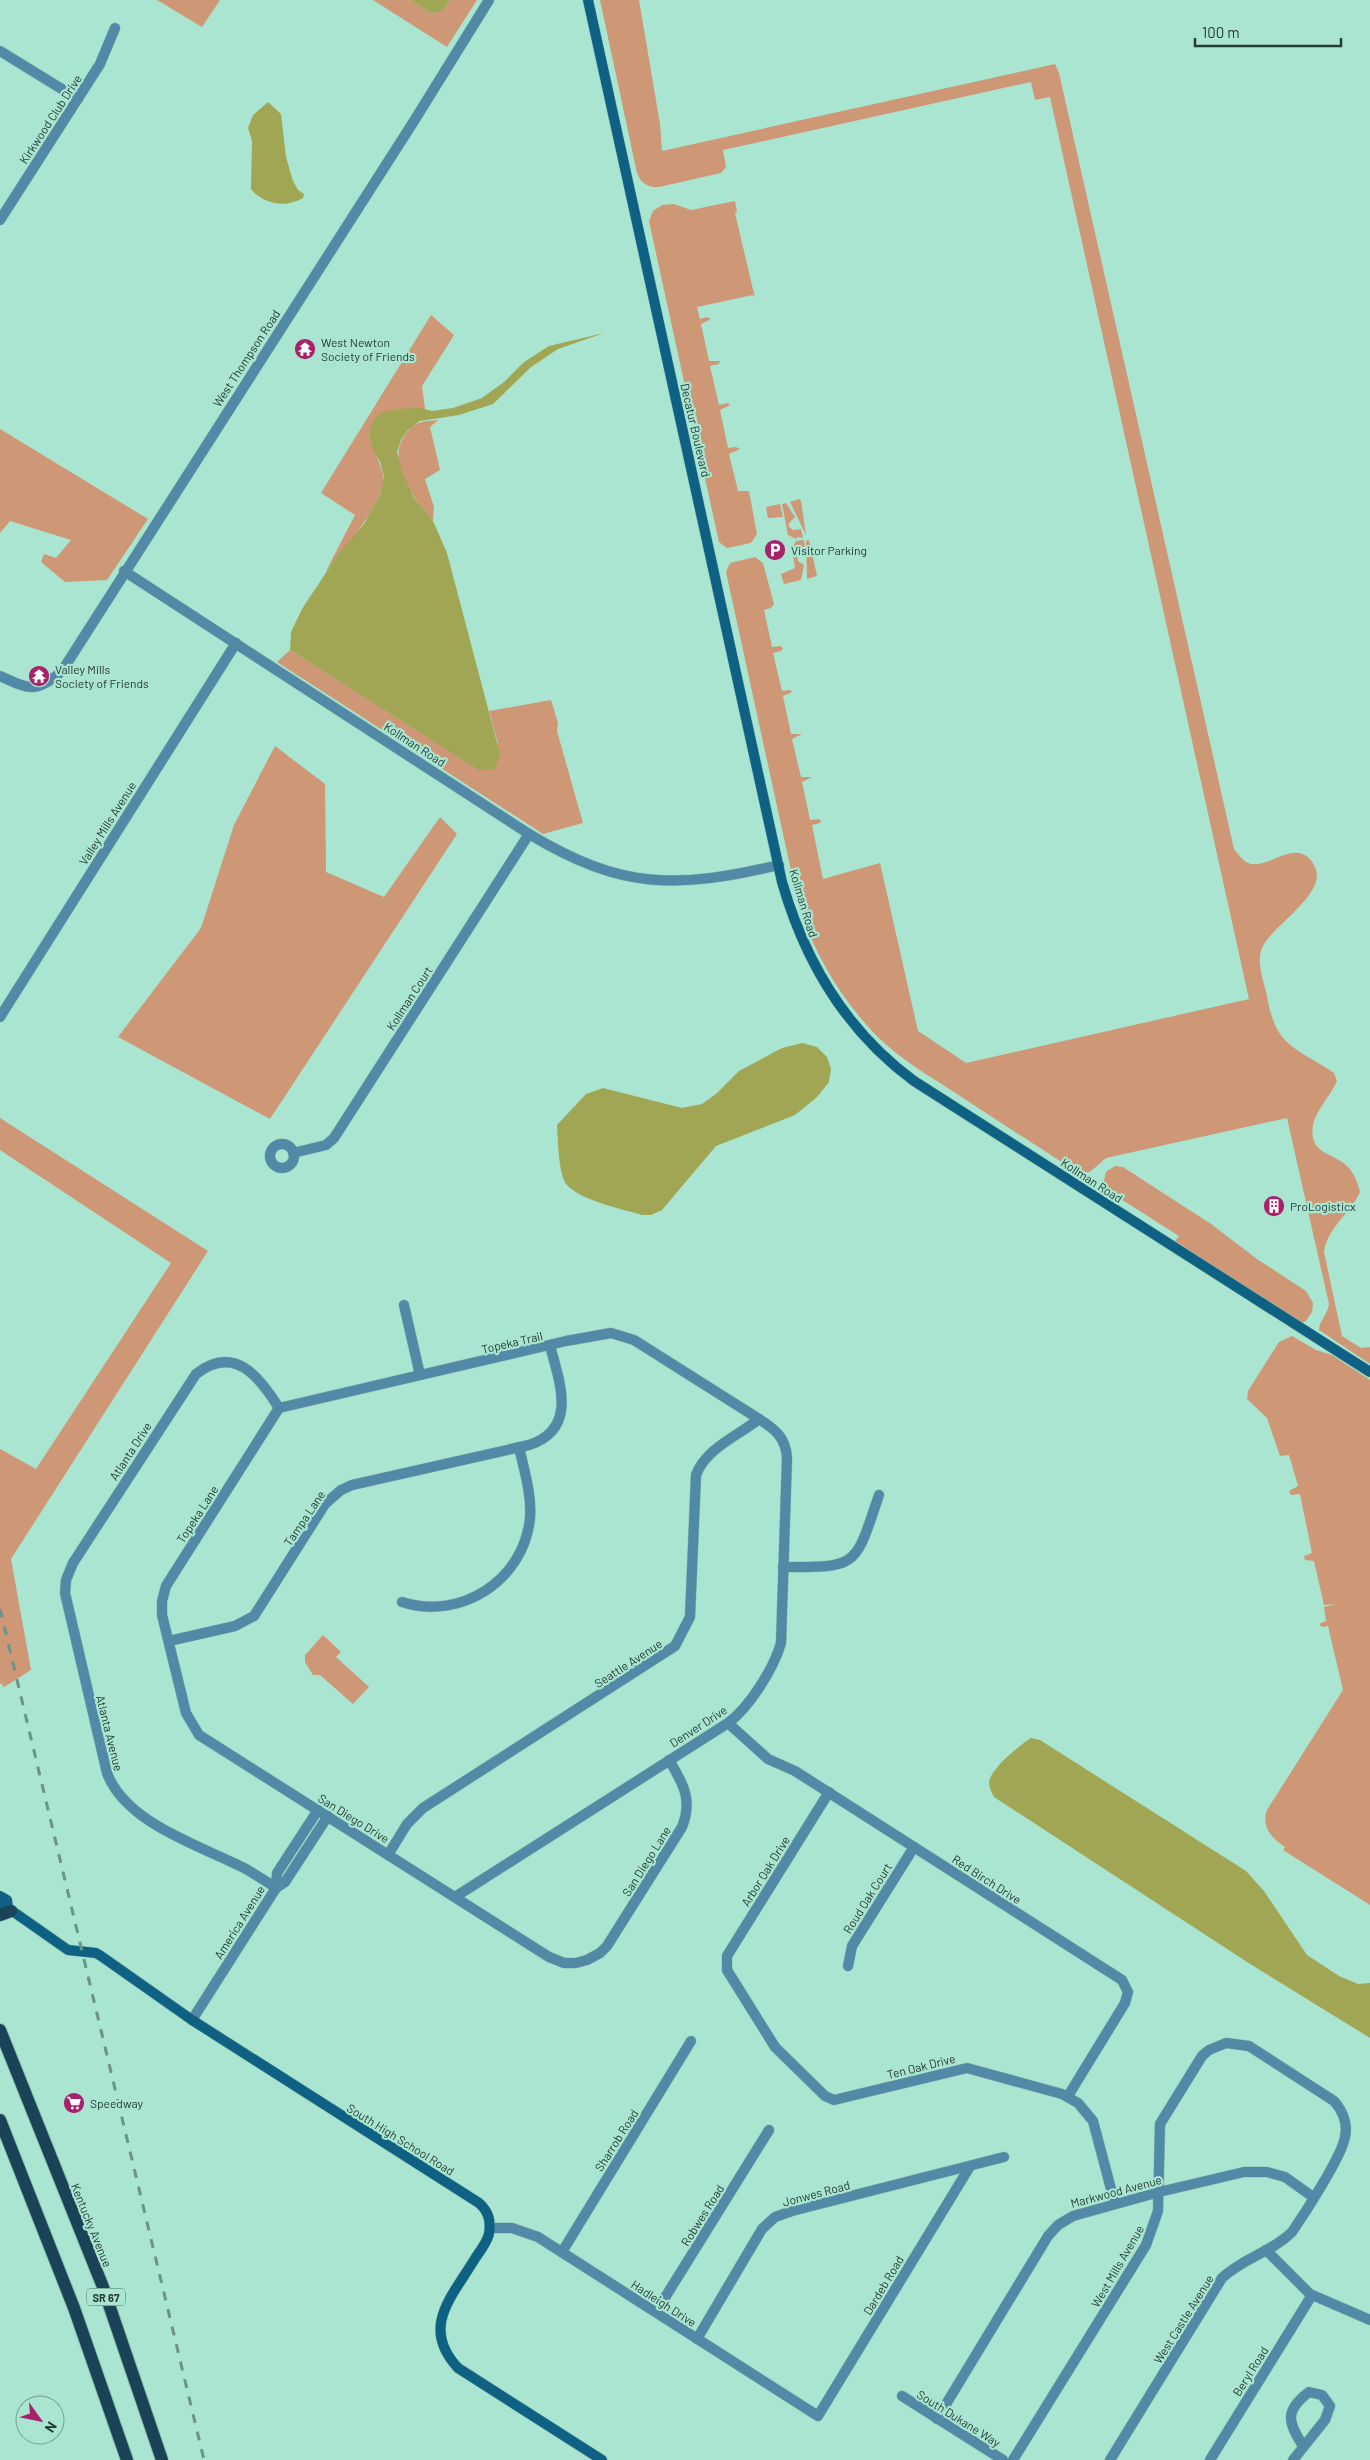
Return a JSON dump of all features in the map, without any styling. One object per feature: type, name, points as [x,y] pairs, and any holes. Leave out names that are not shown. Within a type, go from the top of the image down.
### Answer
[{"type":"main road","name":"Kentucky Avenue","points":[[0,2030],[103,2287],[162,2460]]},
{"type":"main road","name":"SR 67","points":[[0,2120],[74,2308],[127,2460]]},
{"type":"street","name":"West Thompson Road","points":[[0,676],[24,687],[34,688],[51,681],[62,671],[124,571],[406,134],[489,0]]},
{"type":"street","name":"Decatur Boulevard","points":[[588,0],[779,865]]},
{"type":"street","name":"Kirkwood Club Drive","points":[[0,220],[108,50],[115,28]]},
{"type":"street","points":[[0,51],[78,99]]},
{"type":"street","name":"Kollman Road","points":[[124,571],[529,834],[579,861],[615,874],[646,880],[700,881],[779,865],[794,920],[817,972],[849,1019],[888,1060],[921,1086],[1370,1372]]},
{"type":"street","name":"Valley Mills Avenue","points":[[0,1017],[236,643]]},
{"type":"street","name":"Kollman Court","points":[[293,1153],[326,1144],[334,1138],[529,834]]},
{"type":"street","points":[[404,1304],[420,1376]]},
{"type":"street","name":"Topeka Trail","points":[[279,1408],[606,1334],[622,1335],[634,1340],[773,1428],[783,1440]]},
{"type":"street","name":"Tampa Lane","points":[[169,1641],[235,1626],[252,1618],[260,1610],[326,1504],[341,1490],[352,1485],[533,1444],[549,1434],[562,1412],[561,1386],[550,1346]]},
{"type":"street","name":"Atlanta Drive","points":[[66,1583],[73,1563],[192,1378],[211,1365],[224,1362],[238,1364],[258,1377],[279,1408]]},
{"type":"street","name":"Topeka Lane","points":[[169,1641],[161,1605],[166,1586],[279,1408]]},
{"type":"street","name":"Seattle Avenue","points":[[388,1855],[407,1824],[423,1808],[675,1646],[690,1617],[696,1475],[707,1456],[759,1419]]},
{"type":"street","name":"Denver Drive","points":[[455,1898],[728,1723],[743,1710],[778,1654],[781,1643],[787,1458],[783,1440]]},
{"type":"street","points":[[402,1602],[434,1607],[461,1602],[490,1589],[513,1566],[525,1542],[530,1516],[529,1498],[520,1447]]},
{"type":"street","points":[[783,1567],[831,1567],[849,1560],[861,1545],[879,1496]]},
{"type":"street","name":"Atlanta Avenue","points":[[66,1583],[66,1605],[106,1772],[115,1791],[138,1812],[189,1844],[245,1869],[276,1888]]},
{"type":"street","name":"San Diego Drive","points":[[169,1641],[186,1713],[193,1729],[205,1740],[552,1959],[568,1963],[583,1962]]},
{"type":"street","name":"Red Birch Drive","points":[[728,1723],[768,1759],[793,1769],[1125,1983],[1128,1992],[1125,2003],[1068,2096]]},
{"type":"street","name":"San Diego Lane","points":[[583,1962],[594,1957],[607,1946],[684,1822],[688,1811],[687,1792],[669,1760]]},
{"type":"street","name":"Arbor Oak Drive","points":[[726,1964],[727,1956],[828,1792]]},
{"type":"street","points":[[276,1888],[277,1873],[318,1810]]},
{"type":"street","name":"America Avenue","points":[[192,2020],[276,1888],[286,1882],[328,1816]]},
{"type":"street","name":"Roud Oak Court","points":[[848,1966],[852,1946],[914,1846]]},
{"type":"street","name":"South High School Road","points":[[0,1896],[7,1900],[5,1910],[68,1950],[96,1953],[101,1956],[192,2020],[479,2203],[488,2213],[490,2228]]},
{"type":"street","name":"Ten Oak Drive","points":[[726,1964],[727,1970],[775,2048],[831,2100],[967,2068],[1068,2096],[1084,2109],[1095,2126],[1115,2204]]},
{"type":"street","name":"Sharrob Road","points":[[562,2252],[691,2041]]},
{"type":"street","name":"West Mills Avenue","points":[[1013,2460],[1146,2245],[1156,2220],[1159,2192],[1158,2136],[1161,2121],[1202,2056],[1213,2048],[1226,2043],[1249,2046],[1329,2097],[1343,2115],[1345,2138]]},
{"type":"street","name":"Robwes Road","points":[[656,2312],[769,2130]]},
{"type":"street","name":"West Castle Avenue","points":[[1110,2460],[1222,2278],[1240,2264],[1281,2242],[1292,2232],[1314,2197],[1345,2138]]},
{"type":"street","name":"Jonwes Road","points":[[697,2339],[762,2229],[775,2217],[792,2211],[969,2168],[1004,2157]]},
{"type":"street","name":"Dardeb Road","points":[[818,2416],[969,2168]]},
{"type":"street","name":"Markwood Avenue","points":[[937,2419],[1052,2230],[1066,2218],[1159,2192],[1244,2172],[1258,2172],[1285,2177],[1314,2197]]},
{"type":"street","name":"Hadleigh Drive","points":[[490,2228],[506,2227],[530,2233],[818,2416]]},
{"type":"street","points":[[490,2228],[488,2238],[441,2317],[440,2339],[446,2355],[458,2368],[602,2460]]},
{"type":"street","points":[[1266,2250],[1312,2295],[1370,2320]]},
{"type":"street","name":"Beryl Road","points":[[1210,2460],[1312,2295]]},
{"type":"street","points":[[1293,2460],[1325,2420],[1330,2406],[1322,2395],[1310,2392],[1300,2399],[1290,2419],[1293,2429],[1303,2446]]},
{"type":"street","name":"South Dukane Way","points":[[902,2396],[1003,2460]]},
{"type":"shaded area","points":[[157,0],[220,0],[202,27]]},
{"type":"shaded area","points":[[373,0],[411,0],[431,13],[442,11],[450,0],[477,0],[447,47]]},
{"type":"shaded area","points":[[411,0],[450,0],[442,11],[431,13]]},
{"type":"shaded area","points":[[600,0],[639,0],[660,124],[662,151],[1055,64],[1059,73],[1234,849],[1243,860],[1251,864],[1267,862],[1292,853],[1300,853],[1307,857],[1314,865],[1317,876],[1314,886],[1307,897],[1262,948],[1260,966],[1271,1015],[1278,1031],[1297,1050],[1334,1073],[1337,1081],[1317,1114],[1313,1125],[1313,1135],[1315,1143],[1319,1148],[1349,1168],[1360,1192],[1329,1236],[1324,1252],[1342,1336],[1361,1348],[1370,1347],[1370,1364],[1319,1330],[1329,1304],[1287,1118],[1106,1158],[1090,1172],[1079,1173],[917,1068],[880,1039],[842,994],[832,978],[813,943],[799,907],[726,572],[730,563],[755,557],[763,563],[774,604],[771,608],[764,610],[772,647],[780,646],[783,648],[781,651],[773,653],[782,691],[790,690],[792,692],[783,696],[791,734],[802,734],[792,739],[801,777],[812,777],[802,782],[810,820],[819,819],[821,821],[812,825],[823,879],[880,863],[918,1031],[966,1063],[1249,999],[1050,97],[1035,100],[1031,82],[723,150],[726,167],[721,173],[659,187],[651,187],[641,180],[637,173]]},
{"type":"shaded area","points":[[268,102],[281,114],[286,157],[293,181],[298,190],[304,194],[303,198],[290,203],[269,202],[262,199],[251,189],[252,141],[248,128],[253,115]]},
{"type":"shaded area","points":[[735,201],[737,212],[735,213],[755,298],[753,295],[697,307],[700,319],[707,317],[711,319],[701,324],[709,361],[720,361],[719,364],[710,366],[719,405],[728,403],[730,405],[720,410],[728,448],[736,447],[740,449],[729,454],[738,491],[749,491],[757,534],[751,543],[727,548],[719,542],[649,221],[653,211],[662,205],[674,204],[691,210]]},
{"type":"shaded area","points":[[431,315],[454,335],[422,386],[425,409],[406,409],[373,420],[372,442],[383,475],[383,485],[362,526],[325,573],[355,515],[321,493]]},
{"type":"shaded area","points":[[604,333],[558,349],[531,367],[493,404],[459,415],[420,421],[408,430],[401,440],[397,452],[402,471],[413,496],[433,521],[447,553],[500,754],[495,769],[479,770],[290,650],[291,632],[302,609],[339,553],[364,524],[380,495],[384,477],[380,462],[373,450],[369,433],[373,420],[383,412],[416,407],[432,411],[453,408],[482,398],[504,382],[524,362],[549,346]]},
{"type":"shaded area","points":[[438,420],[430,427],[440,470],[425,479],[434,507],[433,521],[411,492],[400,469],[398,457],[405,435],[412,427],[423,422]]},
{"type":"shaded area","points":[[0,429],[148,519],[107,580],[65,582],[41,562],[44,554],[56,558],[71,540],[10,521],[0,533]]},
{"type":"shaded area","points":[[799,499],[801,501],[806,535],[790,502]]},
{"type":"shaded area","points":[[786,503],[795,517],[789,523],[789,527],[793,530],[801,529],[803,538],[797,537],[796,539],[788,535],[782,504]]},
{"type":"shaded area","points":[[780,504],[783,517],[768,518],[766,507]]},
{"type":"shaded area","points":[[804,540],[805,551],[797,557],[798,561],[804,565],[801,580],[784,584],[781,574],[795,568],[792,549],[796,541]]},
{"type":"shaded area","points":[[809,540],[817,576],[807,579],[806,541]]},
{"type":"shaded area","points":[[290,650],[480,770],[498,744],[489,711],[551,700],[558,723],[557,731],[583,823],[543,834],[277,662]]},
{"type":"shaded area","points":[[275,746],[325,784],[326,872],[384,897],[440,817],[457,834],[270,1119],[118,1037],[201,928],[234,825]]},
{"type":"shaded area","points":[[802,1043],[817,1047],[827,1057],[831,1069],[829,1082],[817,1097],[795,1115],[716,1146],[662,1210],[651,1215],[642,1215],[613,1207],[581,1195],[567,1185],[564,1180],[560,1165],[557,1125],[586,1094],[603,1088],[682,1108],[702,1104],[716,1094],[739,1071],[782,1048]]},
{"type":"shaded area","points":[[0,1118],[208,1251],[11,1559],[31,1670],[4,1687],[0,1683],[0,1449],[36,1469],[171,1263],[0,1150]]},
{"type":"shaded area","points":[[1115,1166],[1123,1167],[1211,1224],[1257,1259],[1306,1291],[1313,1303],[1312,1312],[1306,1321],[1302,1323],[1175,1241],[1179,1236],[1105,1189],[1103,1185],[1106,1172]]},
{"type":"shaded area","points":[[1292,1336],[1316,1350],[1332,1355],[1370,1380],[1370,1905],[1283,1850],[1285,1847],[1272,1836],[1265,1821],[1267,1810],[1343,1690],[1328,1626],[1322,1627],[1319,1624],[1326,1621],[1324,1607],[1335,1604],[1324,1605],[1314,1561],[1305,1560],[1304,1556],[1312,1553],[1300,1494],[1291,1495],[1289,1491],[1298,1486],[1289,1455],[1280,1456],[1267,1418],[1247,1399],[1248,1391],[1279,1342]]},
{"type":"shaded area","points":[[323,1635],[341,1652],[336,1657],[369,1687],[353,1704],[320,1675],[313,1675],[305,1662],[305,1655]]},
{"type":"shaded area","points":[[1031,1738],[1040,1740],[1246,1871],[1264,1891],[1307,1955],[1339,1976],[1358,1984],[1370,1983],[1370,2038],[1247,1962],[994,1797],[989,1784],[991,1776],[1007,1757]]},
{"type":"railway","points":[[0,1609],[204,2460]]},
{"type":"place","name":"West Newton Society of Friends","points":[[305,349]]},
{"type":"place","name":"Visitor Parking","points":[[775,550]]},
{"type":"place","name":"Valley Mills Society of Friends","points":[[39,676]]},
{"type":"place","name":"ProLogisticx","points":[[1274,1206]]},
{"type":"place","name":"Speedway","points":[[74,2103]]}]
